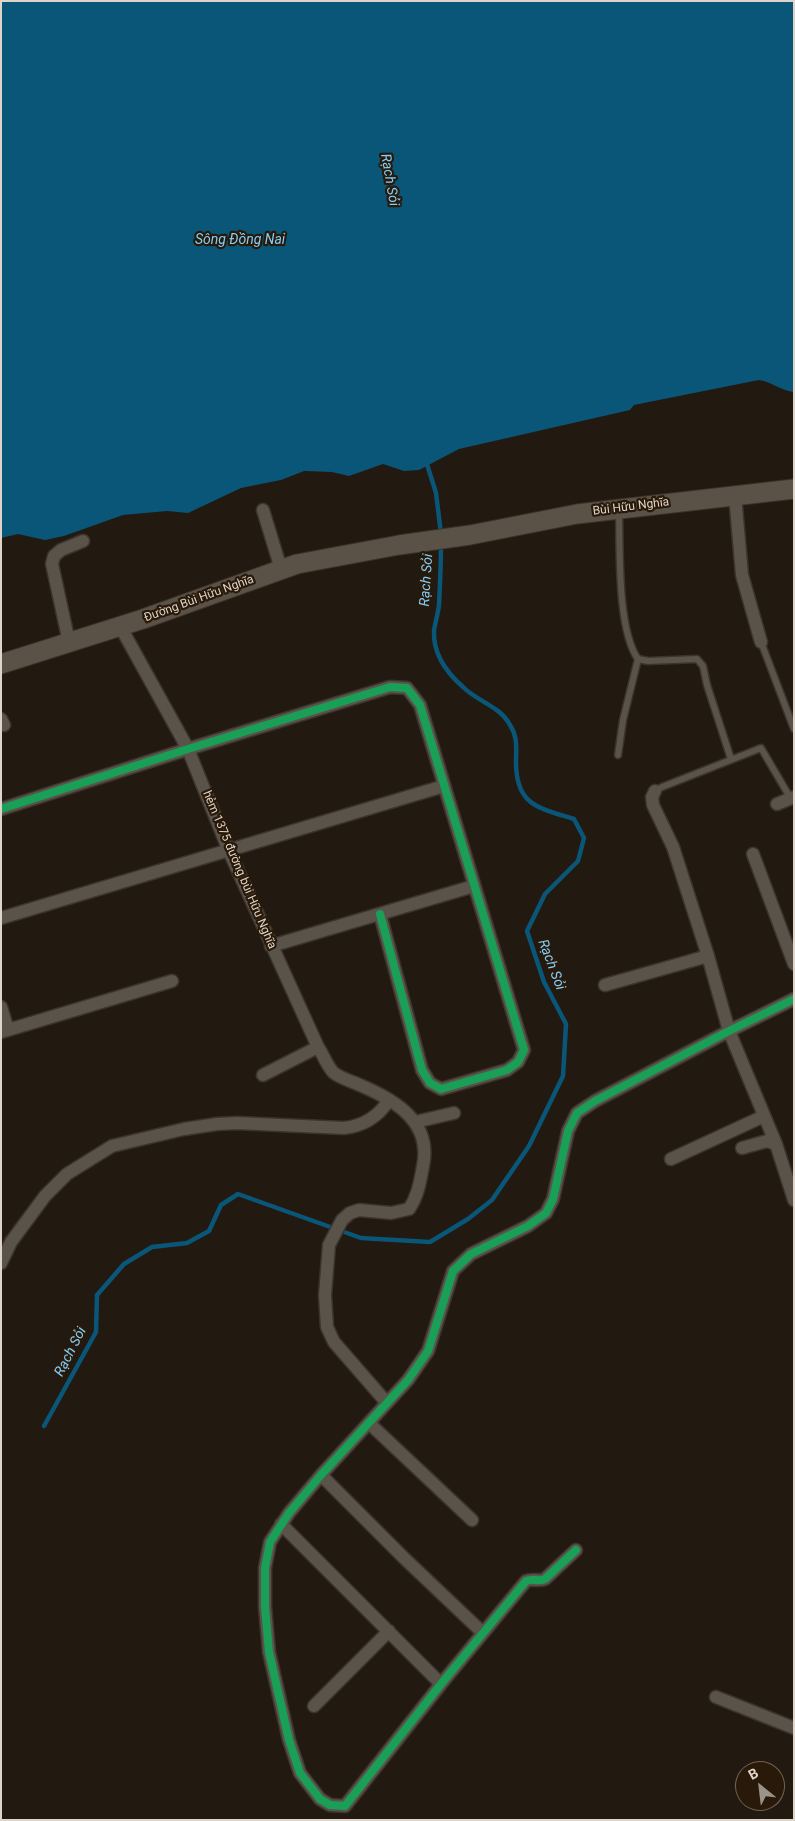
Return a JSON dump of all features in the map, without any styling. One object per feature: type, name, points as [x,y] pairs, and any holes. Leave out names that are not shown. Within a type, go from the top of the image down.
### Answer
[{"type":"main road","name":"Bùi Hữu Nghĩa","points":[[399,545],[470,535],[577,514],[735,495],[794,490]]},
{"type":"main road","name":"Đường Bùi Hữu Nghĩa","points":[[1,664],[120,626],[297,564],[399,545]]},
{"type":"street","points":[[735,495],[742,575],[761,642]]},
{"type":"street","points":[[264,510],[281,569]]},
{"type":"street","points":[[69,642],[52,564],[54,556],[61,550],[83,542]]},
{"type":"street","name":"hẻm 1375 đường bùi Hữu Nghĩa","points":[[120,626],[188,749],[229,850],[318,1047],[334,1072],[377,1092],[407,1113],[415,1122]]},
{"type":"street","points":[[1,809],[390,687],[407,688],[420,704],[524,1050],[518,1062],[506,1070],[441,1089],[430,1083],[422,1070],[380,914]]},
{"type":"street","points":[[1,918],[444,786]]},
{"type":"street","points":[[655,791],[652,797],[653,805],[673,847],[708,956],[729,1031],[776,1144],[794,1200]]},
{"type":"street","points":[[777,804],[792,798]]},
{"type":"street","points":[[753,854],[794,964]]},
{"type":"street","points":[[271,946],[474,886]]},
{"type":"street","points":[[605,985],[708,956]]},
{"type":"street","points":[[1,1007],[5,1031],[172,982]]},
{"type":"street","points":[[576,1550],[545,1579],[526,1581],[441,1684],[345,1806],[330,1805],[320,1800],[300,1773],[289,1740],[270,1652],[264,1607],[265,1568],[270,1542],[280,1524],[321,1474],[408,1380],[428,1350],[453,1271],[470,1254],[528,1226],[546,1213],[553,1199],[568,1131],[577,1113],[595,1101],[729,1031],[794,1000]]},
{"type":"street","points":[[263,1075],[318,1047]]},
{"type":"street","points":[[1,1263],[11,1242],[45,1196],[67,1174],[112,1146],[184,1129],[217,1124],[344,1128],[358,1126],[382,1111],[389,1100]]},
{"type":"street","points":[[387,1403],[334,1342],[328,1327],[325,1295],[329,1245],[342,1220],[350,1213],[359,1210],[391,1213],[409,1209],[416,1199],[426,1154],[424,1140],[415,1122],[454,1114]]},
{"type":"street","points":[[671,1159],[764,1116]]},
{"type":"street","points":[[742,1148],[767,1141],[776,1144]]},
{"type":"street","points":[[369,1423],[472,1520]]},
{"type":"street","points":[[321,1474],[404,1558],[483,1633]]},
{"type":"street","points":[[280,1524],[441,1684]]},
{"type":"street","points":[[314,1706],[388,1631]]},
{"type":"street","points":[[716,1697],[794,1728]]},
{"type":"lane","points":[[618,755],[623,720],[638,659],[628,639],[621,581],[619,509]]},
{"type":"lane","points":[[761,642],[794,730]]},
{"type":"lane","points":[[638,659],[648,662],[696,659],[703,666],[707,685],[731,759]]},
{"type":"lane","points":[[655,791],[761,748],[792,798]]},
{"type":"water","name":"Sông Đồng Nai","points":[[1,1],[794,1],[794,392],[759,380],[634,405],[630,410],[459,449],[419,470],[404,471],[383,464],[349,476],[332,472],[304,471],[281,480],[241,488],[188,513],[167,511],[123,515],[64,536],[45,540],[18,534],[1,538]]},
{"type":"waterway","name":"Rạch Sỏi","points":[[426,461],[436,493],[441,534]]},
{"type":"waterway","name":"Rạch Sỏi","points":[[44,1426],[96,1332],[97,1295],[124,1264],[152,1247],[187,1243],[209,1231],[221,1205],[238,1194],[361,1238],[430,1242],[468,1219],[492,1200],[529,1146],[563,1076],[566,1024],[544,982],[527,931],[545,894],[578,861],[584,838],[574,819],[540,808],[525,796],[520,788],[517,777],[513,729],[501,713],[457,682],[442,662],[434,639],[439,605],[441,544]]},
{"type":"cycle path","points":[[1,809],[390,687],[407,688],[420,705],[524,1050],[518,1062],[507,1070],[441,1089],[430,1083],[422,1070],[380,914]]},
{"type":"cycle path","points":[[576,1550],[545,1579],[526,1581],[441,1684],[345,1806],[330,1805],[320,1799],[300,1773],[289,1740],[269,1652],[265,1607],[265,1568],[270,1542],[289,1513],[408,1380],[428,1351],[453,1271],[471,1254],[528,1226],[546,1213],[553,1199],[568,1131],[577,1113],[595,1101],[794,999]]}]
